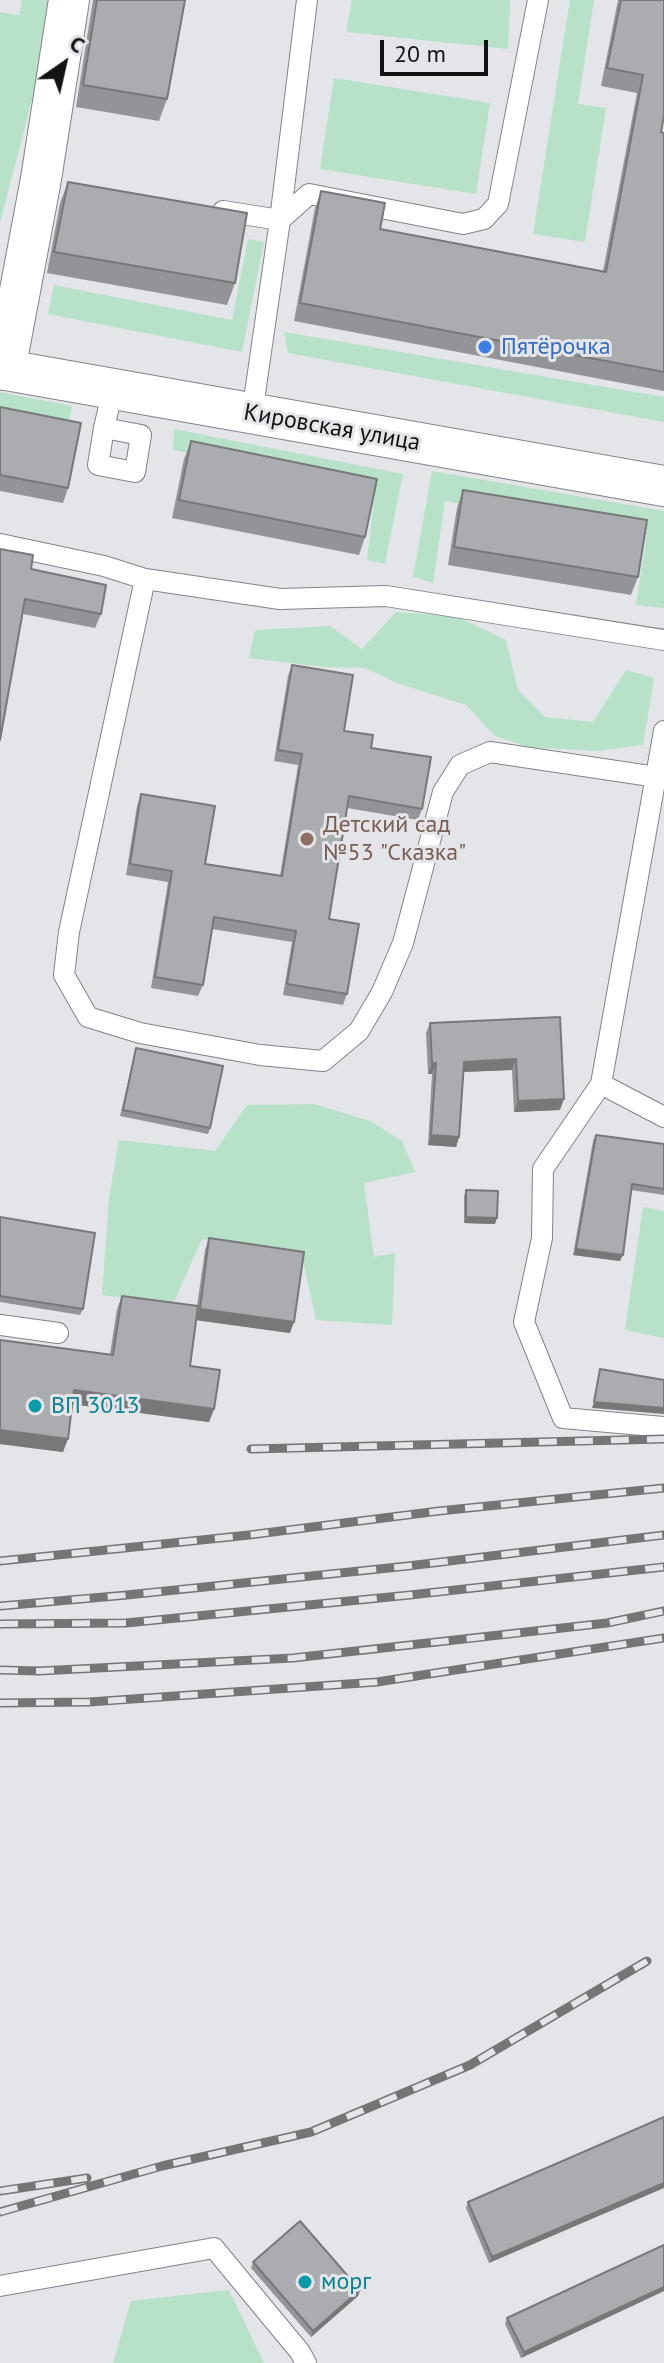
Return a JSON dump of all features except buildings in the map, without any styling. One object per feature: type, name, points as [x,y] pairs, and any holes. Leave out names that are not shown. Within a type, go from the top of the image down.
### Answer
[{"type":"street","points":[[3,370],[49,181],[69,0]]},
{"type":"street","name":"Кировская улица","points":[[3,370],[664,486]]},
{"type":"lane","points":[[252,414],[307,0]]},
{"type":"lane","points":[[280,220],[309,194],[463,224],[484,219],[498,204],[538,0]]},
{"type":"lane","points":[[211,209],[280,220]]},
{"type":"lane","points":[[104,428],[113,389]]},
{"type":"lane","points":[[0,544],[104,566],[145,579],[280,599],[386,596],[664,640]]},
{"type":"lane","points":[[145,579],[69,932],[64,975],[88,1017],[140,1033],[260,1055],[323,1061],[359,1031],[382,992],[403,943],[443,792],[460,765],[490,752],[660,777]]},
{"type":"lane","points":[[664,731],[660,777],[601,1084],[543,1169],[542,1238],[524,1322],[563,1418],[664,1427]]},
{"type":"lane","points":[[601,1084],[664,1117]]},
{"type":"lane","points":[[0,1325],[58,1333]]},
{"type":"lane","points":[[0,2286],[214,2248],[306,2363]]},
{"type":"green space","points":[[22,0],[51,0],[40,68],[0,223],[0,12],[19,15]]},
{"type":"green space","points":[[352,0],[510,0],[508,49],[346,32]]},
{"type":"green space","points":[[570,0],[594,0],[578,104],[606,108],[585,242],[533,234]]},
{"type":"green space","points":[[334,78],[490,103],[476,194],[320,169]]},
{"type":"green space","points":[[248,239],[264,242],[242,352],[48,314],[54,285],[232,320]]},
{"type":"green space","points":[[284,332],[664,397],[664,422],[288,353]]},
{"type":"green space","points":[[0,392],[72,406],[67,431],[0,417]]},
{"type":"green space","points":[[174,429],[403,474],[385,564],[367,560],[375,491],[173,450]]},
{"type":"green space","points":[[432,471],[664,511],[664,608],[636,605],[647,534],[445,501],[433,583],[413,577]]},
{"type":"green space","points":[[396,612],[456,616],[506,640],[518,690],[545,717],[593,722],[626,670],[654,678],[643,745],[596,751],[529,747],[495,736],[466,705],[397,683],[365,668],[324,667],[249,658],[255,630],[330,626],[362,649]]},
{"type":"green space","points":[[314,1104],[370,1121],[402,1141],[415,1172],[364,1183],[374,1257],[395,1253],[392,1325],[316,1320],[301,1251],[202,1239],[173,1304],[102,1295],[109,1198],[119,1140],[215,1151],[247,1105]]},
{"type":"green space","points":[[643,1207],[664,1211],[664,1338],[625,1330]]},
{"type":"green space","points":[[229,2290],[264,2363],[113,2363],[131,2301]]},
{"type":"railway","points":[[251,1449],[664,1439]]},
{"type":"railway","points":[[0,1561],[664,1488]]},
{"type":"railway","points":[[0,1606],[408,1566],[664,1535]]},
{"type":"railway","points":[[0,1624],[126,1623],[664,1567]]},
{"type":"railway","points":[[0,1670],[39,1671],[293,1658],[607,1623],[664,1611]]},
{"type":"railway","points":[[0,1703],[89,1702],[377,1682],[664,1638]]},
{"type":"railway","points":[[0,2212],[162,2166],[311,2132],[470,2065],[647,1961]]},
{"type":"railway","points":[[0,2191],[87,2178]]},
{"type":"place","name":"Пятёрочка","points":[[485,347]]},
{"type":"place","name":"Детский сад №53 \"Сказка\"","points":[[307,839]]},
{"type":"place","name":"ВП 3013","points":[[35,1406]]},
{"type":"place","name":"морг","points":[[305,2282]]}]
